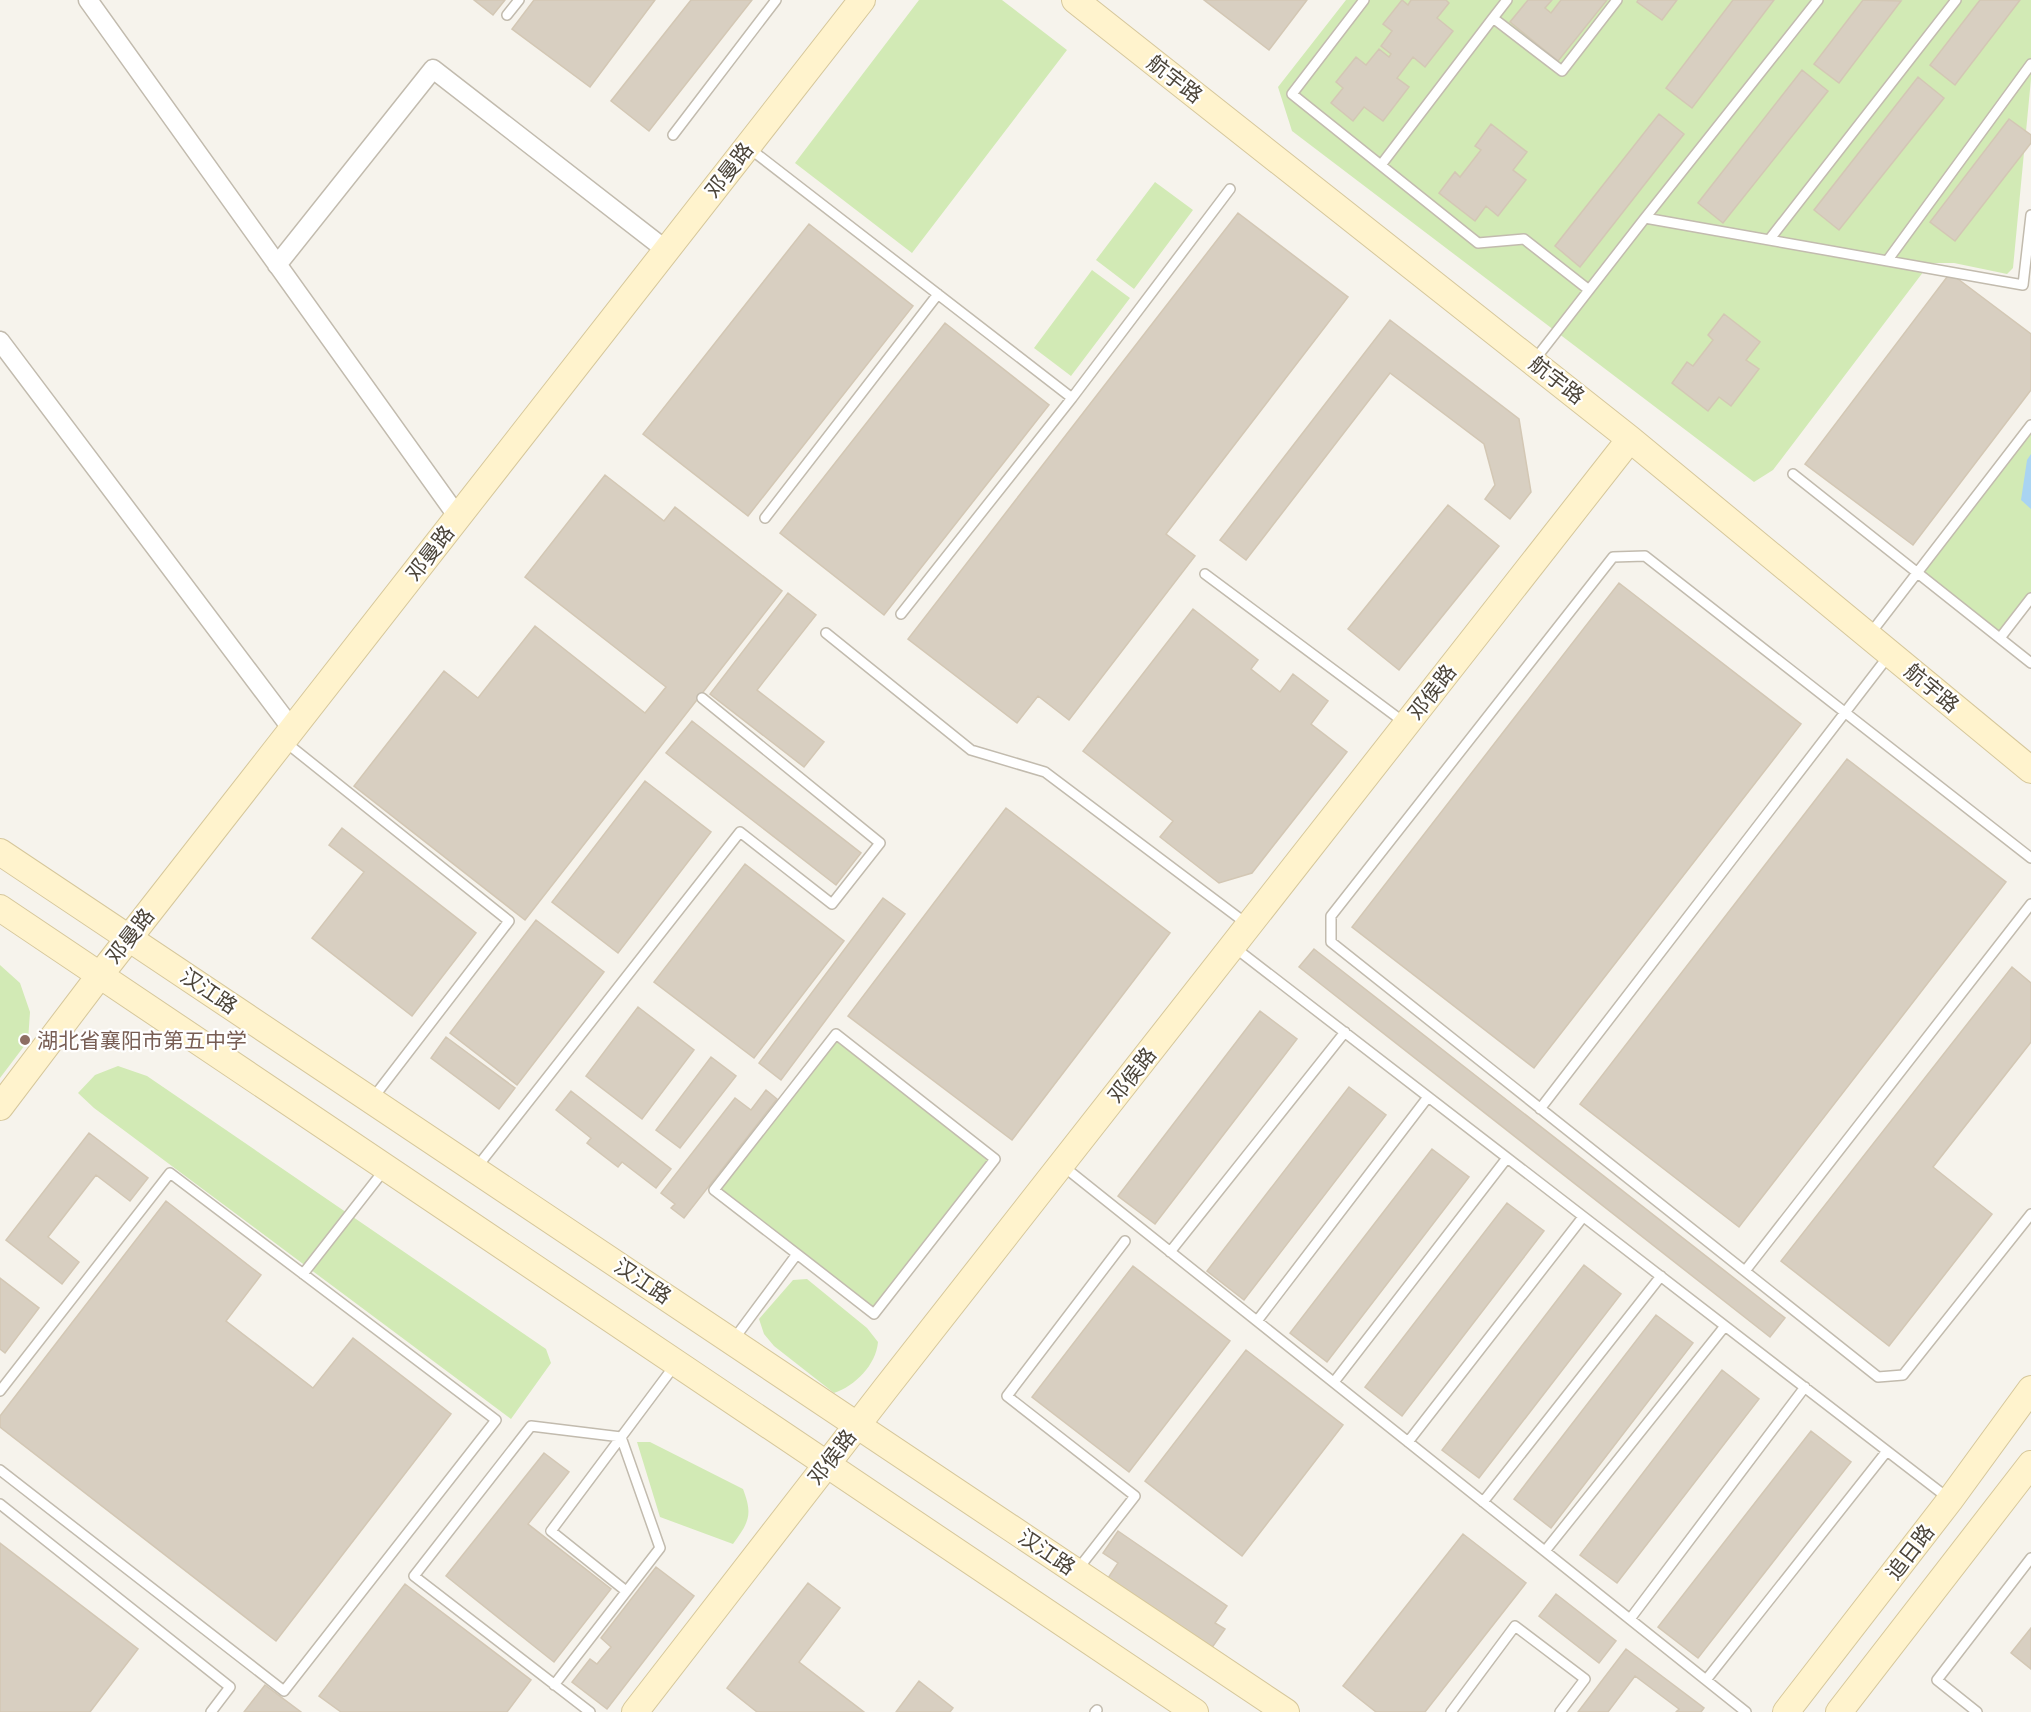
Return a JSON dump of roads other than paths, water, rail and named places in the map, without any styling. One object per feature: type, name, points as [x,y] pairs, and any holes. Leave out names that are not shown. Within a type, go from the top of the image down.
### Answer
[{"type":"street","points":[[88,0],[458,517]]},
{"type":"street","name":"邓曼路","points":[[0,1107],[100,975],[862,0]]},
{"type":"street","name":"航宇路","points":[[1075,0],[1630,439],[2031,770]]},
{"type":"street","points":[[277,265],[433,69],[666,250]]},
{"type":"street","points":[[0,341],[288,735]]},
{"type":"street","name":"邓侯路","points":[[635,1712],[1630,439]]},
{"type":"street","name":"汉江路","points":[[0,852],[1286,1712]]},
{"type":"street","points":[[0,908],[1195,1712]]},
{"type":"street","name":"追日路","points":[[1786,1712],[1950,1500],[2031,1389]]},
{"type":"street","name":"追日路","points":[[1839,1712],[2031,1464]]},
{"type":"lane","points":[[507,15],[519,0]]},
{"type":"lane","points":[[673,135],[776,0]]},
{"type":"lane","points":[[1364,0],[1292,94],[1478,243],[1524,239],[1589,290]]},
{"type":"lane","points":[[1381,165],[1507,0]]},
{"type":"lane","points":[[1493,18],[1562,71],[1617,0]]},
{"type":"lane","points":[[1533,362],[1818,0]]},
{"type":"lane","points":[[1769,240],[1956,0]]},
{"type":"lane","points":[[1887,261],[2031,64]]},
{"type":"lane","points":[[747,147],[1072,398]]},
{"type":"lane","points":[[901,614],[1072,398],[1230,189]]},
{"type":"lane","points":[[1645,218],[2023,285],[2031,215]]},
{"type":"lane","points":[[765,518],[938,294]]},
{"type":"lane","points":[[1869,636],[2031,425]]},
{"type":"lane","points":[[1793,474],[2031,663]]},
{"type":"lane","points":[[2031,858],[1645,556],[1613,557],[1331,916],[1331,942],[1878,1377],[1903,1375],[2031,1214]]},
{"type":"lane","points":[[1205,573],[1407,724]]},
{"type":"lane","points":[[2000,638],[2031,598]]},
{"type":"lane","points":[[826,633],[971,750],[1045,772],[1249,925]]},
{"type":"lane","points":[[1540,1109],[1890,654]]},
{"type":"lane","points":[[476,1169],[740,832],[832,904],[880,843],[702,698]]},
{"type":"lane","points":[[288,735],[509,921],[372,1100]]},
{"type":"lane","points":[[1745,1271],[2031,904]]},
{"type":"lane","points":[[1233,946],[1950,1500]]},
{"type":"lane","points":[[1170,1252],[1345,1032]]},
{"type":"lane","points":[[836,1034],[995,1159],[874,1314],[797,1254],[714,1190],[836,1034]]},
{"type":"lane","points":[[1257,1321],[1428,1097]]},
{"type":"lane","points":[[1334,1383],[1507,1158]]},
{"type":"lane","points":[[1061,1165],[1746,1712]]},
{"type":"lane","points":[[303,1274],[386,1167]]},
{"type":"lane","points":[[0,1391],[170,1173],[496,1420],[284,1691],[0,1470]]},
{"type":"lane","points":[[1408,1442],[1583,1216]]},
{"type":"lane","points":[[1076,1571],[1135,1496],[1007,1396],[1125,1241]]},
{"type":"lane","points":[[732,1341],[797,1254]]},
{"type":"lane","points":[[1483,1502],[1660,1276]]},
{"type":"lane","points":[[1545,1551],[1725,1326]]},
{"type":"lane","points":[[626,1591],[550,1531],[677,1363]]},
{"type":"lane","points":[[1630,1619],[1805,1388]]},
{"type":"lane","points":[[590,1712],[414,1576],[531,1426],[621,1437]]},
{"type":"lane","points":[[554,1685],[660,1548],[621,1437]]},
{"type":"lane","points":[[1706,1680],[1887,1450]]},
{"type":"lane","points":[[0,1504],[230,1687],[211,1712]]},
{"type":"lane","points":[[1977,1712],[1937,1680],[2031,1558]]},
{"type":"lane","points":[[1450,1712],[1515,1626],[1585,1679],[1560,1712]]},
{"type":"water","points":[[2031,454],[2031,509],[2021,500],[2027,460]]},
{"type":"place","name":"湖北省襄阳市第五中学","points":[[25,1040]]}]
